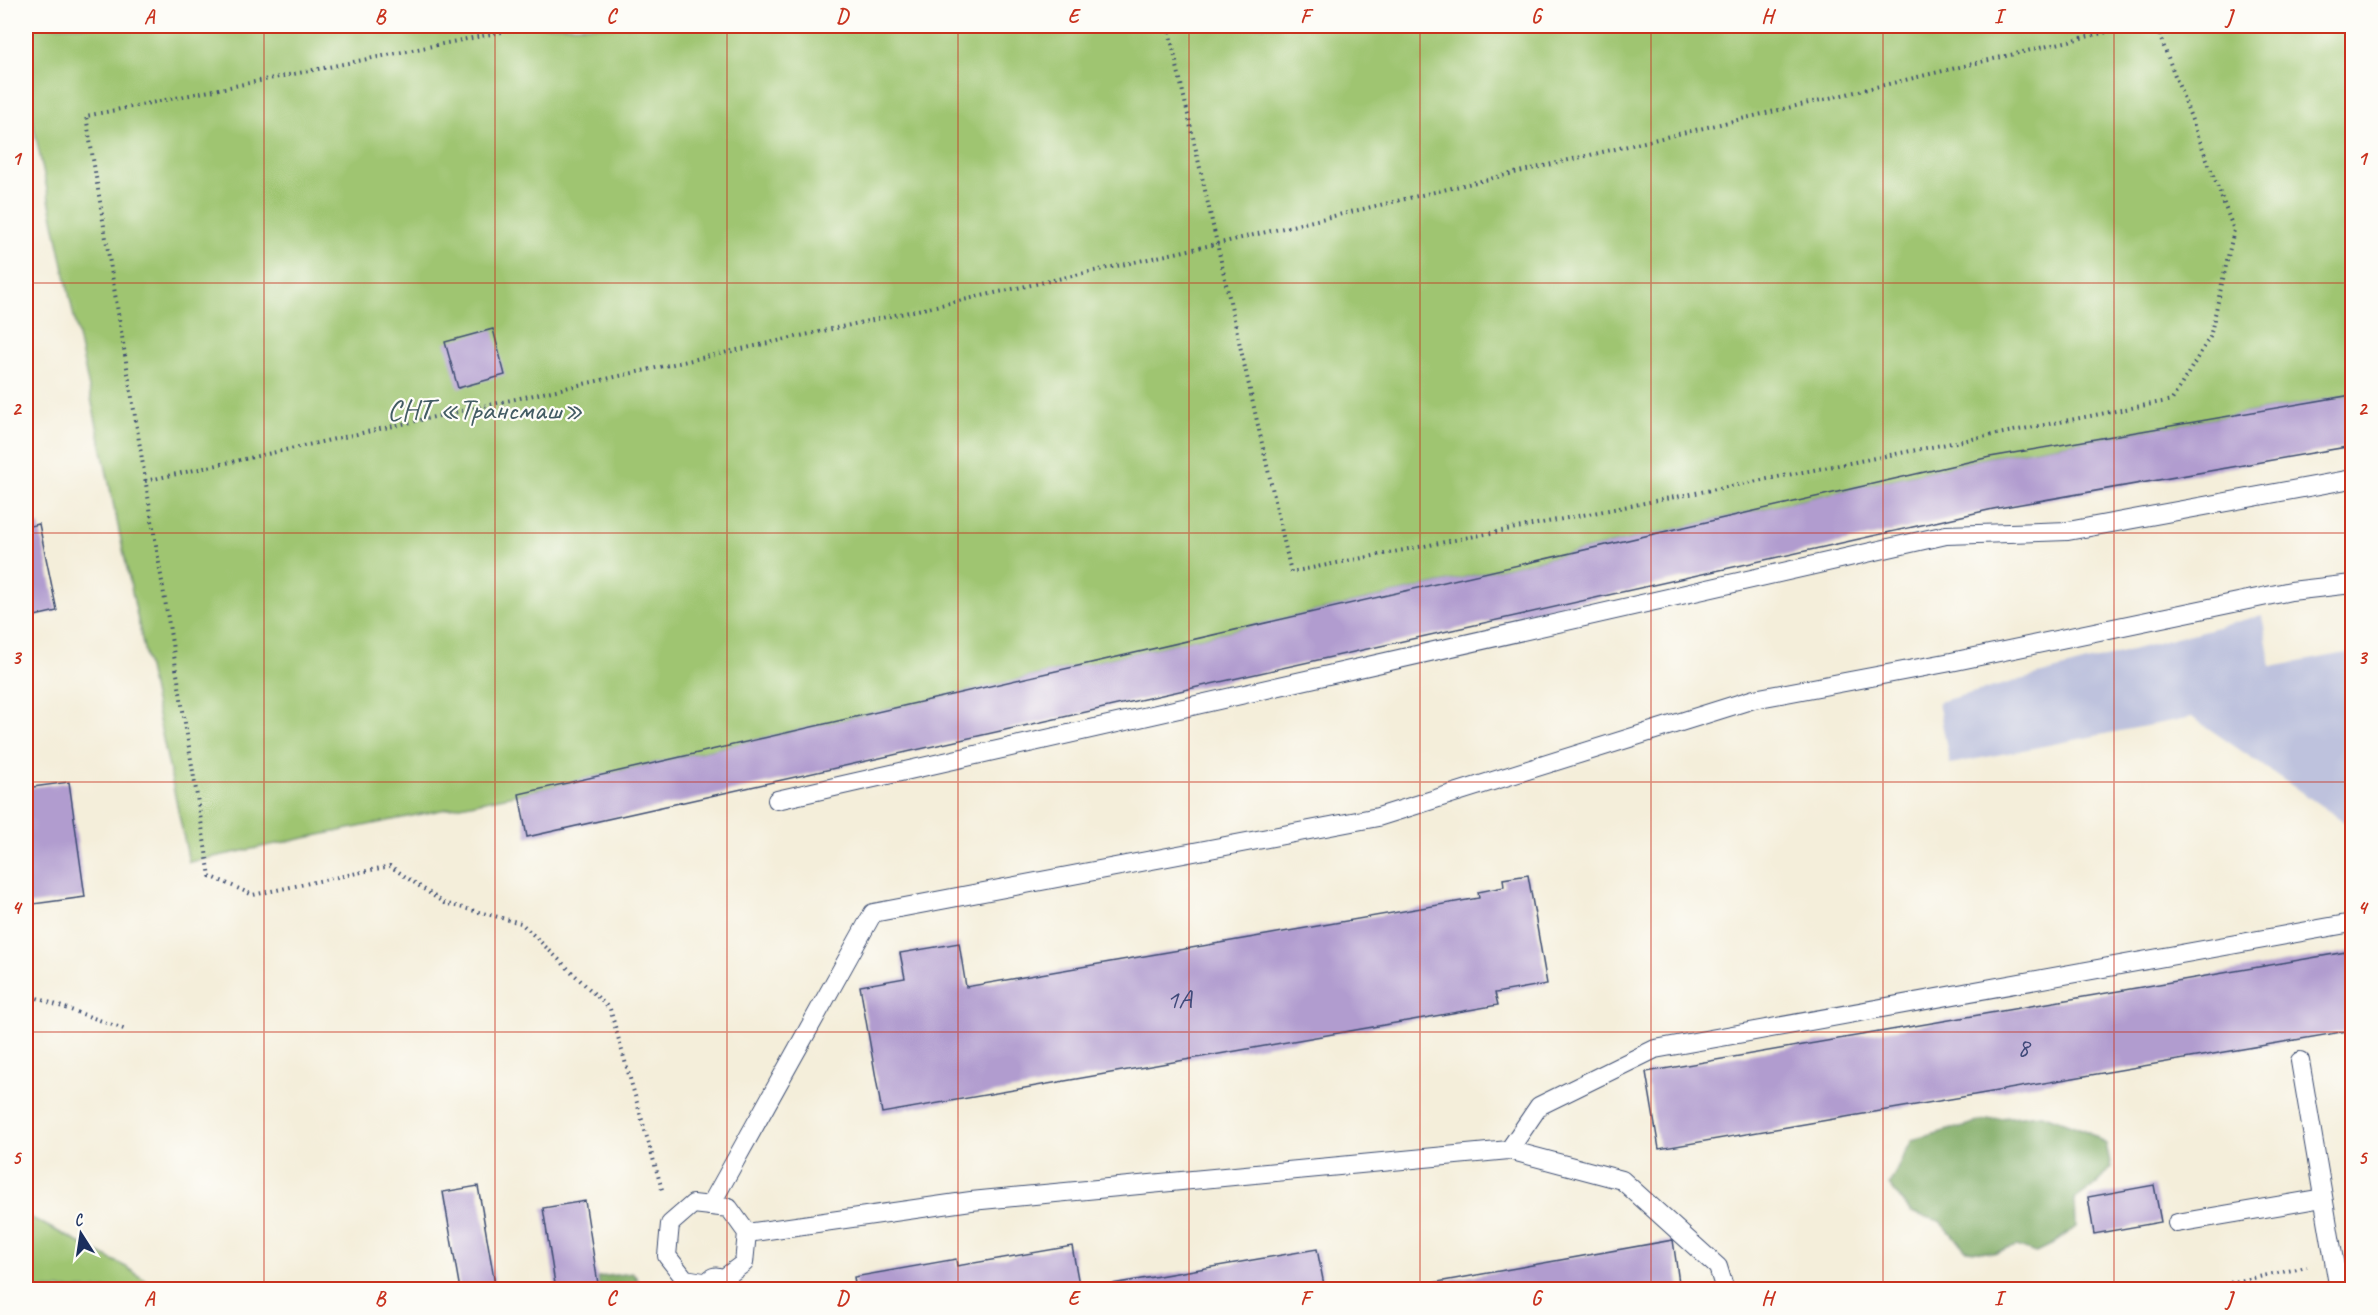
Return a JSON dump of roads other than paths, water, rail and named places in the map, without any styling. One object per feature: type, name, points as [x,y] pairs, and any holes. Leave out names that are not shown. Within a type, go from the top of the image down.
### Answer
[{"type":"lane","points":[[777,800],[1946,535],[2068,531],[2352,479]]},
{"type":"lane","points":[[710,1206],[873,914],[1378,817],[1754,699],[1951,662],[2291,591],[2352,584]]},
{"type":"lane","points":[[1509,1150],[1539,1106],[1655,1049],[2352,923]]},
{"type":"lane","points":[[2300,1062],[2339,1290]]},
{"type":"lane","points":[[747,1233],[971,1201],[1509,1150],[1622,1180],[1718,1267],[1725,1290]]},
{"type":"lane","points":[[2177,1223],[2323,1198]]},
{"type":"lane","points":[[693,1204],[710,1206],[729,1208],[747,1233],[744,1263],[717,1287],[685,1279],[667,1256],[670,1224],[693,1204]]},
{"type":"park label","name":"СНТ «Трансмаш»","points":[[485,409]]}]
